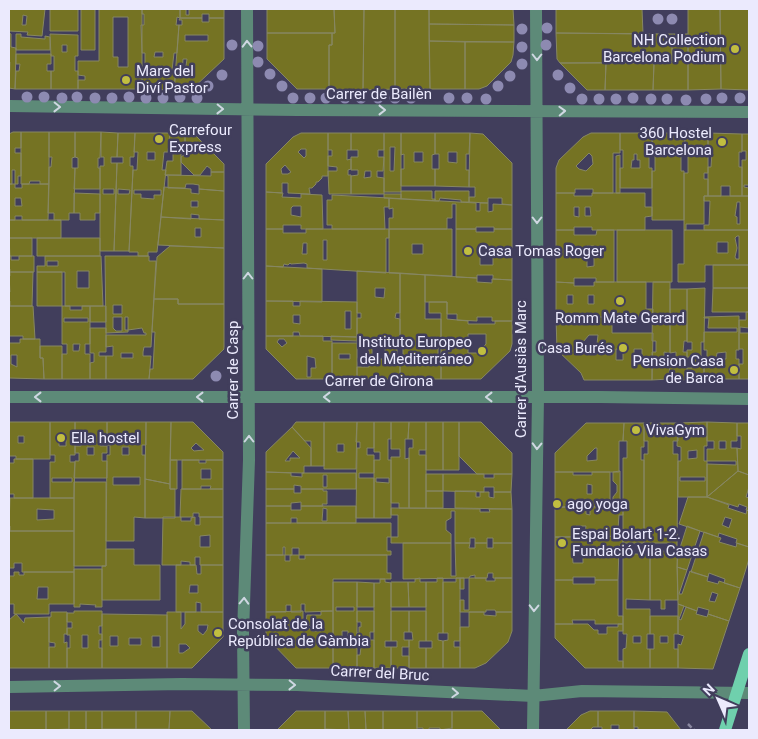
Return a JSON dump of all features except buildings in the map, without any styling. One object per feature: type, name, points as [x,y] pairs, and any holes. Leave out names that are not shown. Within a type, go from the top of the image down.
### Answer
[{"type":"main road","points":[[725,730],[743,692],[749,654]]},
{"type":"street","name":"Carrer de Casp","points":[[244,730],[243,633],[249,460],[247,9]]},
{"type":"street","name":"Carrer d'Ausiàs Marc","points":[[533,730],[538,397],[536,9]]},
{"type":"street","name":"Carrer de Bailèn","points":[[9,106],[248,110],[749,112]]},
{"type":"street","name":"Carrer de Girona","points":[[9,397],[749,398]]},
{"type":"street","name":"Carrer del Bruc","points":[[9,687],[296,685],[533,696],[582,691],[743,692]]},
{"type":"path","points":[[688,724],[694,730]]},
{"type":"place","name":"NH Collection Barcelona Podium","points":[[735,49]]},
{"type":"place","name":"Mare del Diví Pastor","points":[[126,80]]},
{"type":"place","name":"Carrefour Express","points":[[159,139]]},
{"type":"place","name":"360 Hostel Barcelona","points":[[722,142]]},
{"type":"place","name":"Casa Tomas Roger","points":[[468,251]]},
{"type":"place","name":"Romm Mate Gerard","points":[[620,301]]},
{"type":"place","name":"Casa Burés","points":[[623,348]]},
{"type":"place","name":"Instituto Europeo del Mediterráneo","points":[[482,351]]},
{"type":"place","name":"Pension Casa de Barca","points":[[734,370]]},
{"type":"place","name":"VivaGym","points":[[636,430]]},
{"type":"place","name":"Ella hostel","points":[[61,438]]},
{"type":"place","name":"ago yoga","points":[[557,504]]},
{"type":"place","name":"Espai Bolart 1-2. Fundació Vila Casas","points":[[562,543]]},
{"type":"place","name":"Consolat de la República de Gàmbia","points":[[218,633]]}]
